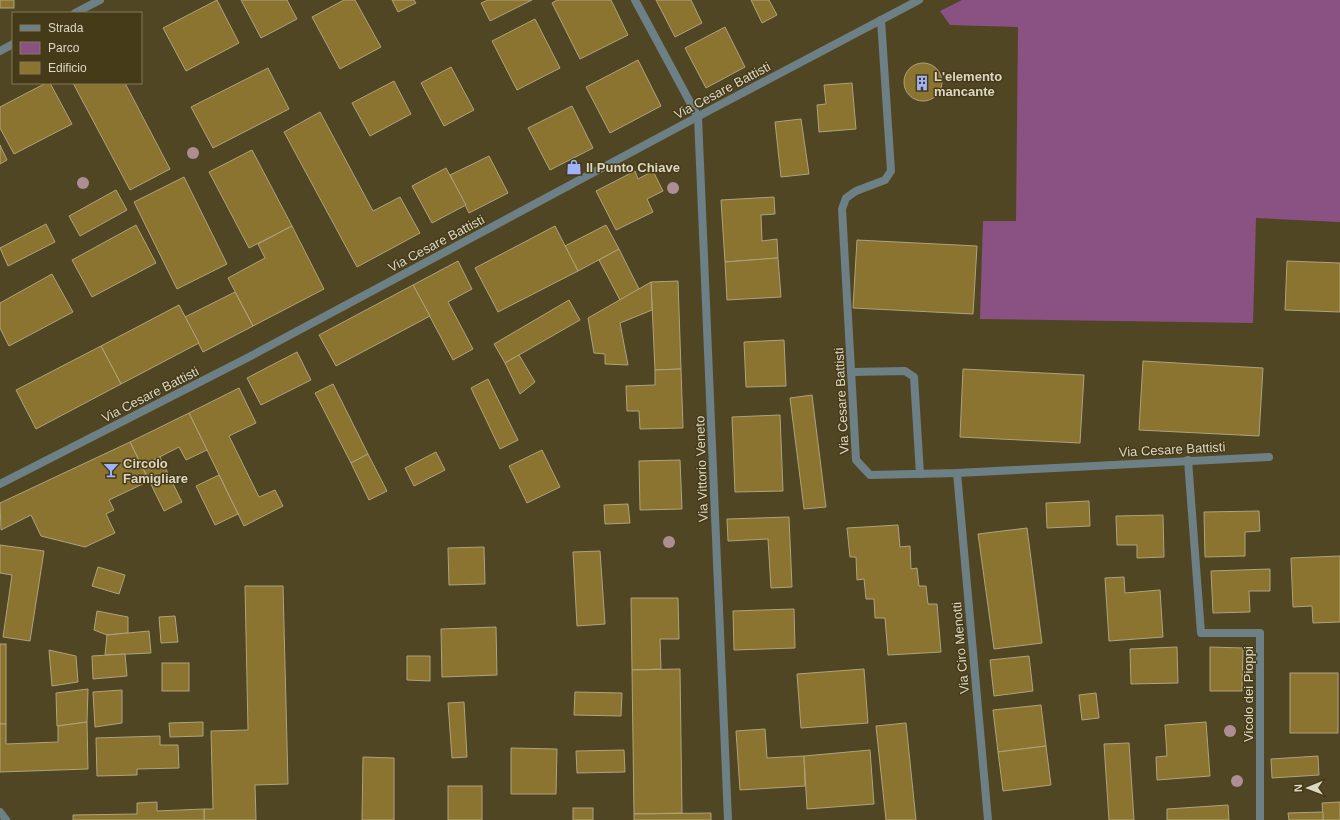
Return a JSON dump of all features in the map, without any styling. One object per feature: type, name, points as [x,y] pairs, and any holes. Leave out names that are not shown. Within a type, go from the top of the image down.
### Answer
[{"type":"street","points":[[76,12],[100,0]]},
{"type":"street","points":[[635,0],[698,116]]},
{"type":"street","name":"Via Cesare Battisti","points":[[0,484],[249,357],[698,116],[919,0]]},
{"type":"street","name":"Via Cesare Battisti","points":[[881,20],[891,171],[886,180],[856,192],[846,198],[842,209],[856,460],[870,475],[957,473],[1269,457]]},
{"type":"street","points":[[0,51],[12,45]]},
{"type":"street","name":"Via Vittorio Veneto","points":[[698,116],[728,820]]},
{"type":"street","points":[[851,372],[905,371],[914,376],[920,474]]},
{"type":"street","name":"Vicolo dei Pioppi","points":[[1188,460],[1201,634],[1260,633],[1260,820]]},
{"type":"street","name":"Via Ciro Menotti","points":[[957,473],[988,820]]},
{"type":"street","points":[[0,812],[6,820]]},
{"type":"green space","points":[[962,0],[1340,0],[1340,222],[1256,218],[1253,323],[980,319],[983,221],[1016,221],[1018,27],[950,25],[940,11]]},
{"type":"building","points":[[0,0],[14,0],[14,8],[0,8]]},
{"type":"building","points":[[217,0],[239,43],[186,71],[163,28]]},
{"type":"building","points":[[241,0],[287,0],[297,19],[261,38]]},
{"type":"building","points":[[344,0],[355,0],[381,47],[340,69],[312,17]]},
{"type":"building","points":[[392,0],[414,0],[416,3],[398,12]]},
{"type":"building","points":[[488,0],[532,0],[490,21],[481,3]]},
{"type":"building","points":[[557,0],[611,0],[628,35],[580,59],[552,3]]},
{"type":"building","points":[[656,0],[691,0],[702,23],[675,37]]},
{"type":"building","points":[[751,0],[769,0],[777,15],[762,23]]},
{"type":"building","points":[[535,19],[560,68],[517,90],[492,41]]},
{"type":"building","points":[[725,27],[745,67],[706,88],[685,48]]},
{"type":"building","points":[[638,60],[661,106],[610,133],[586,87]]},
{"type":"building","name":"L'elemento mancante","points":[[923,63],[933,66],[939,72],[942,82],[939,92],[933,98],[923,101],[913,98],[907,92],[904,82],[907,72],[913,66]]},
{"type":"building","points":[[451,67],[474,110],[444,126],[421,83]]},
{"type":"building","points":[[268,68],[289,109],[213,148],[191,107]]},
{"type":"building","points":[[394,81],[411,114],[370,136],[352,103]]},
{"type":"building","points":[[852,83],[856,129],[819,132],[817,105],[826,104],[824,85]]},
{"type":"building","points":[[44,84],[51,84],[72,124],[14,154],[0,128],[0,107]]},
{"type":"building","points":[[74,84],[126,84],[170,169],[130,190]]},
{"type":"building","points":[[572,106],[593,148],[550,170],[528,128]]},
{"type":"building","points":[[320,112],[373,211],[400,197],[420,233],[357,267],[284,132]]},
{"type":"building","points":[[801,119],[809,174],[781,177],[775,122]]},
{"type":"building","points":[[0,145],[7,160],[0,164]]},
{"type":"building","points":[[252,150],[292,226],[249,248],[209,172]]},
{"type":"building","points":[[489,156],[508,193],[469,213],[450,175]]},
{"type":"building","points":[[446,168],[466,205],[432,223],[412,186]]},
{"type":"building","points":[[635,171],[638,179],[653,171],[663,191],[647,199],[653,212],[616,230],[596,191]]},
{"type":"building","points":[[184,177],[227,264],[177,289],[134,202]]},
{"type":"building","points":[[116,190],[127,210],[80,236],[69,216]]},
{"type":"building","points":[[774,197],[775,214],[761,215],[762,241],[777,239],[778,258],[725,262],[721,200]]},
{"type":"building","points":[[46,224],[55,242],[8,266],[0,248]]},
{"type":"building","points":[[136,225],[156,263],[92,297],[72,260]]},
{"type":"building","points":[[606,225],[619,249],[578,271],[565,246]]},
{"type":"building","points":[[292,226],[324,289],[253,326],[228,278],[265,258],[258,244]]},
{"type":"building","points":[[555,226],[578,271],[498,312],[475,268]]},
{"type":"building","points":[[857,240],[977,246],[973,314],[853,308]]},
{"type":"building","points":[[619,249],[639,289],[620,300],[599,260]]},
{"type":"building","points":[[778,258],[781,297],[727,300],[725,262]]},
{"type":"building","points":[[458,261],[472,289],[448,302],[473,349],[453,360],[413,285]]},
{"type":"building","points":[[1287,261],[1340,263],[1340,312],[1285,310]]},
{"type":"building","points":[[52,274],[73,312],[9,346],[0,328],[0,303]]},
{"type":"building","points":[[678,281],[681,369],[655,370],[651,282]]},
{"type":"building","points":[[651,282],[652,310],[620,323],[628,365],[605,364],[605,354],[594,353],[588,318]]},
{"type":"building","points":[[413,285],[430,316],[336,366],[319,335]]},
{"type":"building","points":[[235,292],[253,326],[203,352],[185,317]]},
{"type":"building","points":[[569,300],[580,320],[505,363],[494,344]]},
{"type":"building","points":[[179,305],[199,343],[121,384],[101,346]]},
{"type":"building","points":[[784,340],[786,386],[746,387],[744,342]]},
{"type":"building","points":[[101,346],[121,384],[36,429],[16,390]]},
{"type":"building","points":[[297,352],[311,380],[261,405],[247,378]]},
{"type":"building","points":[[519,355],[535,382],[520,394],[505,363]]},
{"type":"building","points":[[1143,361],[1263,368],[1259,436],[1139,430]]},
{"type":"building","points":[[681,369],[683,428],[640,429],[639,411],[627,411],[626,386],[655,385],[655,370]]},
{"type":"building","points":[[963,369],[1084,375],[1080,443],[960,437]]},
{"type":"building","points":[[488,379],[518,440],[500,449],[471,388]]},
{"type":"building","points":[[333,384],[368,454],[351,463],[315,393]]},
{"type":"building","points":[[239,388],[256,423],[229,436],[259,497],[275,490],[283,506],[244,526],[189,413]]},
{"type":"building","points":[[812,395],[826,507],[804,509],[790,398]]},
{"type":"building","points":[[189,413],[207,450],[186,460],[179,447],[142,466],[130,442]]},
{"type":"building","points":[[780,415],[783,491],[735,492],[732,417]]},
{"type":"building","points":[[130,442],[149,481],[109,500],[114,510],[106,514],[115,533],[85,547],[41,536],[31,515],[1,530],[0,503]]},
{"type":"building","points":[[542,450],[560,487],[527,503],[509,466]]},
{"type":"building","points":[[436,452],[445,470],[414,486],[405,468]]},
{"type":"building","points":[[368,454],[387,491],[369,500],[351,463]]},
{"type":"building","points":[[160,457],[182,502],[164,511],[142,466]]},
{"type":"building","points":[[680,460],[682,509],[640,510],[639,461]]},
{"type":"building","points":[[219,475],[238,514],[215,525],[196,486]]},
{"type":"building","points":[[1089,501],[1090,526],[1047,528],[1046,503]]},
{"type":"building","points":[[628,504],[630,523],[605,524],[604,505]]},
{"type":"building","points":[[1259,511],[1260,531],[1245,532],[1245,556],[1205,557],[1204,512]]},
{"type":"building","points":[[1163,515],[1164,557],[1137,558],[1137,545],[1117,545],[1116,516]]},
{"type":"building","points":[[789,517],[792,587],[771,588],[768,539],[728,541],[727,519]]},
{"type":"building","points":[[898,525],[900,547],[910,546],[911,569],[917,568],[919,586],[926,586],[928,604],[937,604],[941,652],[888,655],[885,618],[875,618],[874,599],[866,599],[864,579],[857,580],[856,557],[850,557],[847,528]]},
{"type":"building","points":[[1027,528],[1042,643],[994,649],[978,534]]},
{"type":"building","points":[[0,545],[44,551],[30,641],[3,637],[12,575],[0,573]]},
{"type":"building","points":[[484,547],[485,584],[449,585],[448,548]]},
{"type":"building","points":[[600,551],[605,624],[577,626],[573,552]]},
{"type":"building","points":[[1340,556],[1340,622],[1313,623],[1312,606],[1293,607],[1291,558]]},
{"type":"building","points":[[98,567],[125,575],[119,594],[92,586]]},
{"type":"building","points":[[1270,569],[1270,591],[1249,591],[1250,612],[1213,613],[1211,571]]},
{"type":"building","points":[[1124,577],[1125,593],[1160,590],[1163,637],[1109,641],[1105,578]]},
{"type":"building","points":[[245,586],[283,586],[288,784],[255,785],[256,820],[204,820],[204,809],[213,809],[211,731],[248,730]]},
{"type":"building","points":[[631,598],[678,598],[679,639],[660,639],[661,669],[632,670]]},
{"type":"building","points":[[794,609],[795,648],[734,650],[733,611]]},
{"type":"building","points":[[97,611],[128,617],[128,633],[107,635],[94,630]]},
{"type":"building","points":[[175,616],[178,642],[161,643],[159,617]]},
{"type":"building","points":[[496,627],[497,675],[442,677],[441,629]]},
{"type":"building","points":[[149,631],[151,653],[105,655],[107,635]]},
{"type":"building","points":[[0,644],[6,644],[6,724],[0,724]]},
{"type":"building","points":[[1177,647],[1178,683],[1131,684],[1130,649]]},
{"type":"building","points":[[1210,647],[1243,648],[1242,691],[1210,691]]},
{"type":"building","points":[[49,650],[76,656],[78,682],[52,686]]},
{"type":"building","points":[[125,654],[127,676],[93,679],[92,656]]},
{"type":"building","points":[[407,656],[430,656],[430,681],[407,680]]},
{"type":"building","points":[[1029,656],[1033,691],[994,696],[990,660]]},
{"type":"building","points":[[162,663],[189,663],[189,691],[162,691]]},
{"type":"building","points":[[680,669],[682,813],[634,814],[632,670]]},
{"type":"building","points":[[864,669],[868,723],[801,728],[797,674]]},
{"type":"building","points":[[1290,673],[1338,673],[1338,733],[1290,733]]},
{"type":"building","points":[[88,689],[87,722],[57,726],[56,693]]},
{"type":"building","points":[[122,690],[122,723],[95,727],[93,692]]},
{"type":"building","points":[[575,692],[622,693],[621,716],[574,715]]},
{"type":"building","points":[[1096,693],[1099,718],[1082,720],[1079,695]]},
{"type":"building","points":[[464,702],[467,757],[452,758],[448,703]]},
{"type":"building","points":[[1041,705],[1046,746],[998,752],[993,710]]},
{"type":"building","points":[[87,722],[88,769],[0,772],[0,724],[6,724],[6,744],[58,742],[58,726]]},
{"type":"building","points":[[203,722],[203,736],[170,737],[169,723]]},
{"type":"building","points":[[1206,722],[1210,776],[1157,780],[1156,757],[1167,756],[1165,725]]},
{"type":"building","points":[[906,723],[916,820],[886,820],[876,726]]},
{"type":"building","points":[[765,729],[767,758],[804,756],[805,786],[740,790],[736,731]]},
{"type":"building","points":[[160,736],[160,745],[178,745],[179,768],[137,769],[137,775],[97,776],[96,738]]},
{"type":"building","points":[[1129,743],[1134,820],[1109,820],[1104,744]]},
{"type":"building","points":[[1046,746],[1051,785],[1003,791],[998,752]]},
{"type":"building","points":[[511,748],[557,749],[556,794],[511,794]]},
{"type":"building","points":[[624,750],[625,772],[577,773],[576,751]]},
{"type":"building","points":[[870,750],[874,804],[807,809],[804,756]]},
{"type":"building","points":[[1318,756],[1319,775],[1272,778],[1271,759]]},
{"type":"building","points":[[363,757],[394,758],[394,820],[362,820]]},
{"type":"building","points":[[448,786],[482,786],[482,820],[448,820]]},
{"type":"building","points":[[157,802],[157,811],[204,809],[204,820],[73,820],[73,815],[137,814],[137,803]]},
{"type":"building","points":[[1340,802],[1340,820],[1323,820],[1322,803]]},
{"type":"building","points":[[1228,805],[1229,820],[1167,820],[1167,809]]},
{"type":"building","points":[[573,808],[593,808],[593,820],[573,820]]},
{"type":"building","points":[[1323,812],[1323,820],[1289,820],[1288,813]]},
{"type":"building","points":[[711,813],[711,820],[634,820],[634,814]]},
{"type":"place","name":"L'elemento mancante","points":[[922,83]]},
{"type":"place","name":"Il Punto Chiave","points":[[574,167]]},
{"type":"place","name":"Circolo Famigliare","points":[[111,470]]}]
